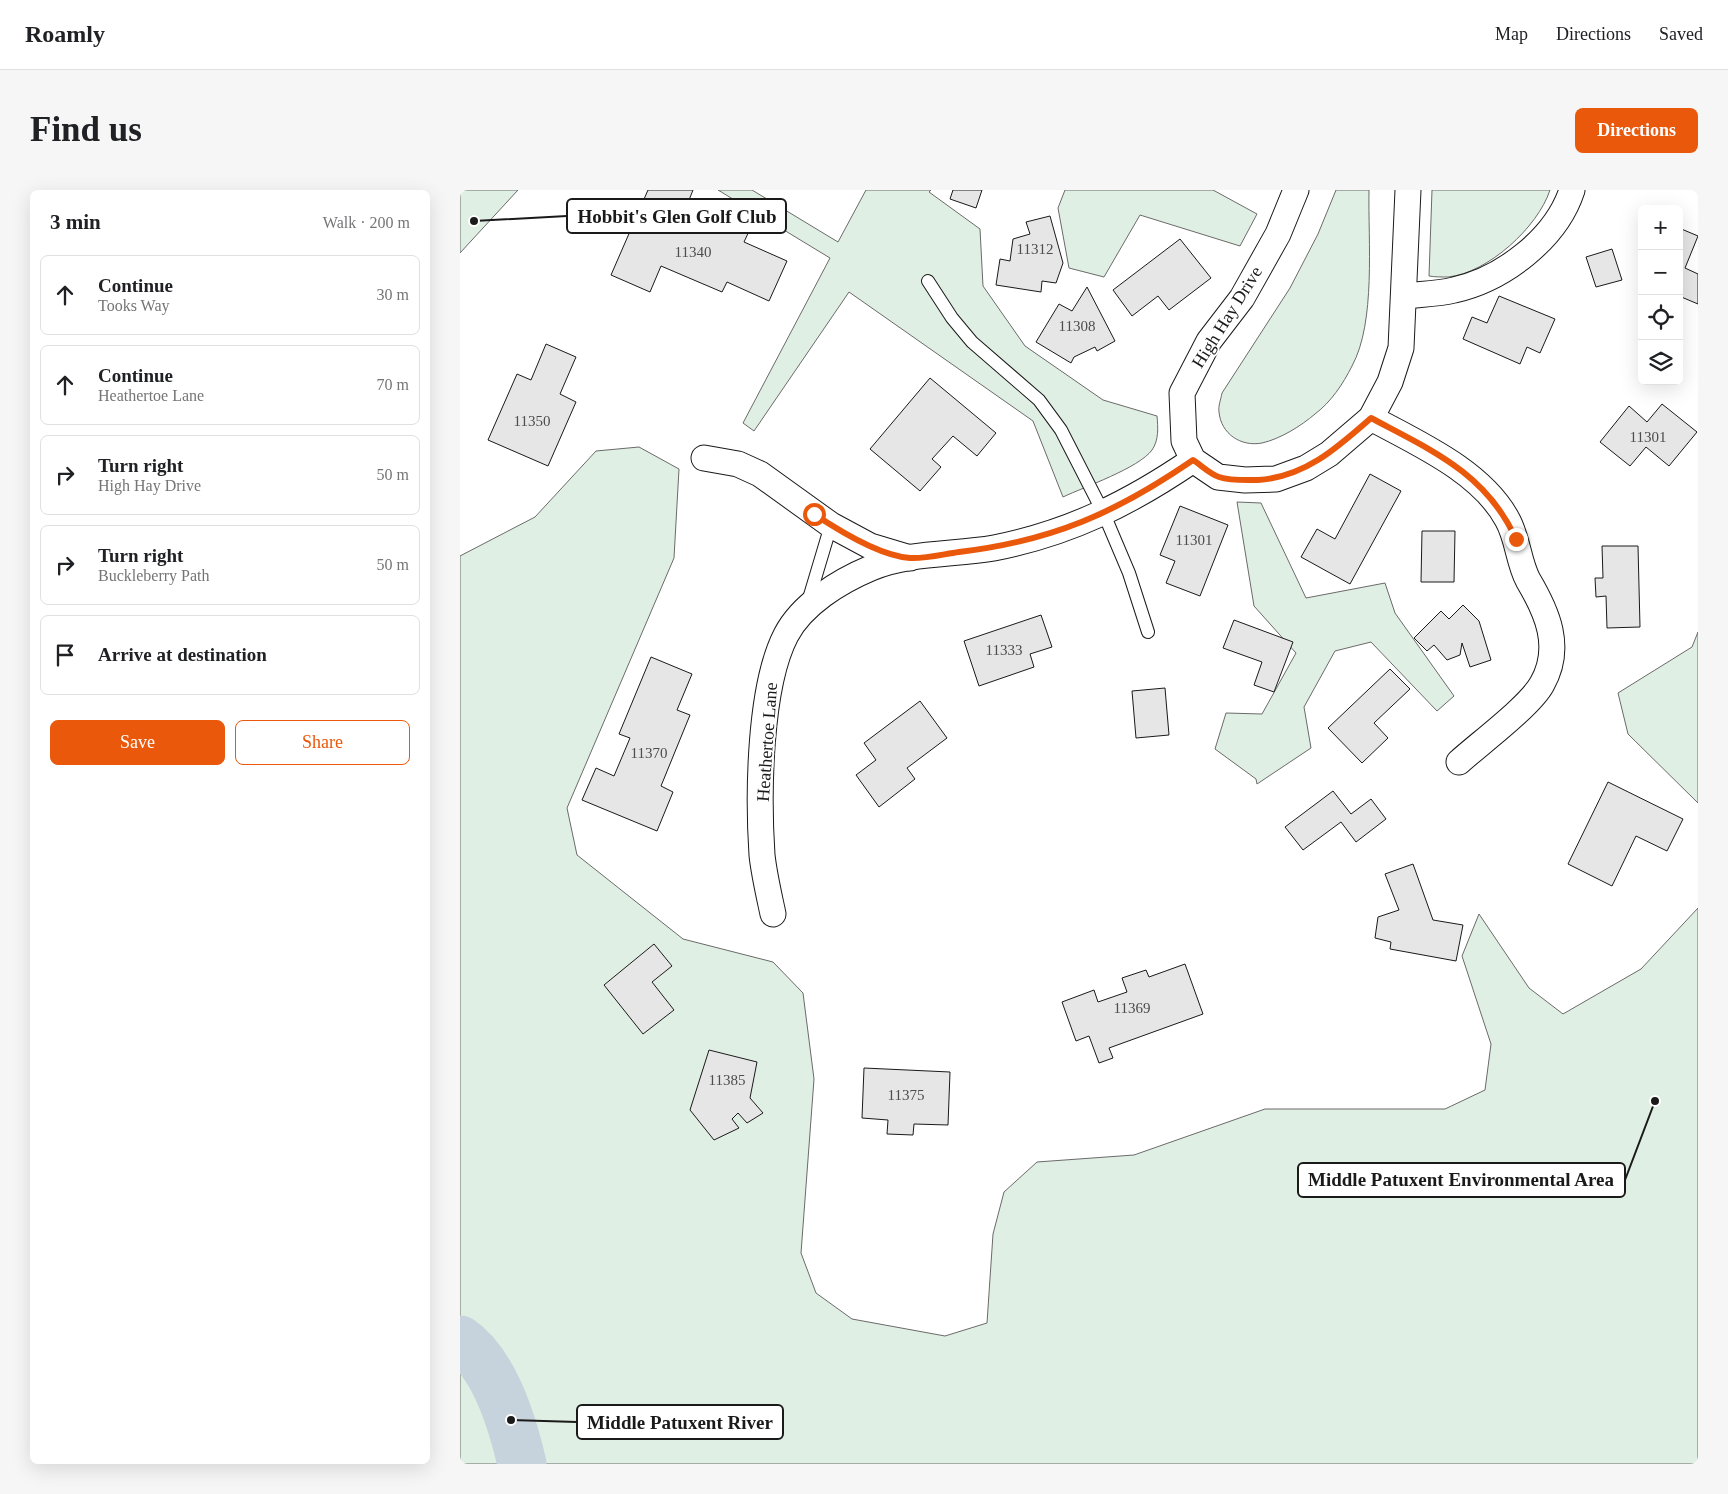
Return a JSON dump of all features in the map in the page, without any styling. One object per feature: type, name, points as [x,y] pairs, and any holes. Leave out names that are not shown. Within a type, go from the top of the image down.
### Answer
[{"type":"street","name":"High Hay Drive","points":[[1193,460],[1184,441],[1182,393],[1209,342],[1242,298],[1278,234],[1296,190]]},
{"type":"street","points":[[1193,460],[1218,477],[1245,480],[1276,478],[1306,468],[1329,454],[1371,418],[1390,382],[1400,348],[1408,190]]},
{"type":"street","points":[[1404,296],[1454,290],[1479,281],[1507,267],[1532,249],[1552,228],[1567,206],[1572,190]]},
{"type":"street","points":[[1371,418],[1446,458],[1493,500],[1506,518],[1516,539],[1527,578],[1540,599],[1550,622],[1553,643],[1542,683],[1530,698],[1459,762]]},
{"type":"street","points":[[704,458],[738,464],[760,474],[831,525],[870,546],[910,558]]},
{"type":"street","name":"Heathertoe Lane","points":[[773,914],[762,856],[761,799],[766,710],[772,672],[786,634],[806,609],[839,585],[872,568],[910,558],[994,548],[1048,534],[1104,514],[1150,490],[1193,460]]},
{"type":"lane","points":[[928,281],[952,318],[972,342],[1039,400],[1060,430],[1104,514],[1129,573],[1148,632]]},
{"type":"lane","points":[[806,609],[831,525]]},
{"type":"green space","points":[[460,190],[518,190],[460,253]]},
{"type":"green space","points":[[718,190],[752,190],[838,242],[866,190],[931,190],[929,192],[980,229],[983,286],[1025,346],[1103,400],[1157,416],[1157,438],[1152,450],[1136,464],[1063,497],[1033,421],[849,292],[754,431],[743,423],[830,258]]},
{"type":"green space","points":[[1065,190],[1213,190],[1257,214],[1240,246],[1140,215],[1104,277],[1069,268],[1058,208]]},
{"type":"green space","points":[[1336,190],[1369,190],[1370,256],[1368,304],[1360,348],[1352,366],[1336,392],[1309,419],[1290,432],[1269,441],[1254,444],[1240,441],[1228,433],[1221,420],[1219,407],[1222,393],[1290,288],[1318,234]]},
{"type":"green space","points":[[1432,190],[1550,190],[1535,219],[1510,246],[1479,267],[1463,274],[1436,277],[1429,276]]},
{"type":"green space","points":[[639,447],[679,469],[674,558],[567,808],[577,855],[683,939],[773,962],[803,993],[814,1079],[801,1253],[816,1293],[852,1319],[945,1336],[987,1323],[993,1234],[1004,1192],[1037,1162],[1134,1155],[1265,1109],[1445,1109],[1485,1090],[1491,1044],[1462,956],[1479,914],[1529,988],[1563,1014],[1641,969],[1698,908],[1698,1464],[460,1464],[460,556],[535,517],[596,451]]},
{"type":"green space","points":[[1237,502],[1261,503],[1306,598],[1385,583],[1395,613],[1454,696],[1437,711],[1371,642],[1335,651],[1304,707],[1311,748],[1257,784],[1256,779],[1215,749],[1226,713],[1262,714],[1296,653],[1254,606]]},
{"type":"green space","points":[[1698,632],[1698,803],[1628,734],[1618,693],[1692,647]]},
{"type":"building","points":[[648,190],[693,190],[689,200],[706,208],[699,224],[715,231],[721,216],[750,229],[744,242],[787,261],[769,301],[727,282],[722,292],[661,266],[650,292],[611,275]]},
{"type":"building","points":[[953,190],[982,190],[976,208],[950,199]]},
{"type":"building","points":[[1050,216],[1063,263],[1056,283],[1042,281],[1041,292],[996,285],[1000,259],[1010,261],[1013,239],[1030,234],[1026,222]]},
{"type":"building","points":[[1683,230],[1698,236],[1685,268],[1698,274],[1698,304],[1683,298]]},
{"type":"building","points":[[1180,239],[1211,278],[1169,310],[1158,296],[1132,316],[1113,290]]},
{"type":"building","points":[[1612,249],[1622,280],[1596,287],[1586,257]]},
{"type":"building","points":[[1087,287],[1115,341],[1097,351],[1095,347],[1074,357],[1071,363],[1036,342],[1059,304],[1072,311]]},
{"type":"building","points":[[1499,296],[1555,319],[1540,353],[1527,347],[1520,364],[1463,339],[1472,317],[1487,323]]},
{"type":"building","points":[[546,344],[576,357],[560,394],[576,402],[548,466],[488,440],[517,374],[531,380]]},
{"type":"building","points":[[930,378],[996,433],[977,456],[953,436],[932,459],[941,467],[920,491],[870,449]]},
{"type":"building","points":[[1662,404],[1697,432],[1669,466],[1646,447],[1630,466],[1600,442],[1629,406],[1647,422]]},
{"type":"building","points":[[1370,474],[1401,491],[1350,584],[1301,557],[1317,529],[1335,539]]},
{"type":"building","points":[[1180,506],[1228,525],[1200,596],[1166,583],[1175,561],[1160,555]]},
{"type":"building","points":[[1422,531],[1455,531],[1454,582],[1421,582]]},
{"type":"building","points":[[1602,546],[1638,546],[1640,627],[1607,628],[1606,596],[1596,597],[1595,578],[1603,578]]},
{"type":"building","points":[[1463,605],[1479,621],[1491,660],[1470,667],[1462,643],[1460,655],[1447,660],[1434,645],[1427,651],[1414,638],[1441,611],[1449,619]]},
{"type":"building","points":[[1041,615],[1052,647],[1030,654],[1034,667],[979,686],[964,641]]},
{"type":"building","points":[[1234,620],[1293,642],[1274,692],[1254,685],[1262,662],[1223,648]]},
{"type":"building","points":[[651,657],[692,674],[677,710],[690,715],[661,786],[673,792],[657,831],[582,800],[596,768],[614,776],[630,738],[619,734]]},
{"type":"building","points":[[1390,669],[1410,689],[1374,723],[1388,738],[1362,763],[1328,728]]},
{"type":"building","points":[[1165,688],[1169,735],[1136,738],[1132,691]]},
{"type":"building","points":[[920,701],[947,738],[907,768],[915,779],[879,807],[856,775],[876,760],[864,743]]},
{"type":"building","points":[[1608,782],[1683,819],[1667,851],[1636,836],[1612,886],[1568,864]]},
{"type":"building","points":[[1333,791],[1351,814],[1371,799],[1386,819],[1356,842],[1341,822],[1303,850],[1285,827]]},
{"type":"building","points":[[1413,864],[1433,920],[1463,925],[1456,961],[1390,949],[1391,942],[1375,938],[1378,917],[1399,910],[1385,874]]},
{"type":"building","points":[[654,944],[672,966],[652,982],[674,1010],[643,1034],[604,985]]},
{"type":"building","points":[[1185,964],[1203,1014],[1109,1048],[1113,1058],[1099,1063],[1089,1036],[1076,1041],[1062,1002],[1094,990],[1098,1002],[1127,992],[1122,978],[1146,970],[1149,977]]},
{"type":"building","points":[[709,1050],[757,1062],[750,1098],[763,1113],[747,1123],[738,1113],[732,1119],[739,1128],[714,1140],[690,1110]]},
{"type":"building","points":[[864,1068],[950,1072],[948,1125],[914,1124],[913,1135],[887,1134],[888,1120],[862,1118]]},
{"type":"waterway","points":[[460,1340],[472,1351],[493,1379],[508,1414],[522,1464]]},
{"type":"place","name":"Hobbit's Glen Golf Club","points":[[474,221]]},
{"type":"place","name":"Middle Patuxent Environmental Area","points":[[1655,1101]]},
{"type":"place","name":"Middle Patuxent River","points":[[511,1420]]},
{"type":"route","points":[[814,514],[870,546],[910,558],[994,548],[1048,534],[1104,514],[1150,490],[1193,460],[1218,477],[1245,480],[1276,478],[1306,468],[1329,454],[1371,418],[1446,458],[1493,500],[1506,518],[1516,539]]}]
